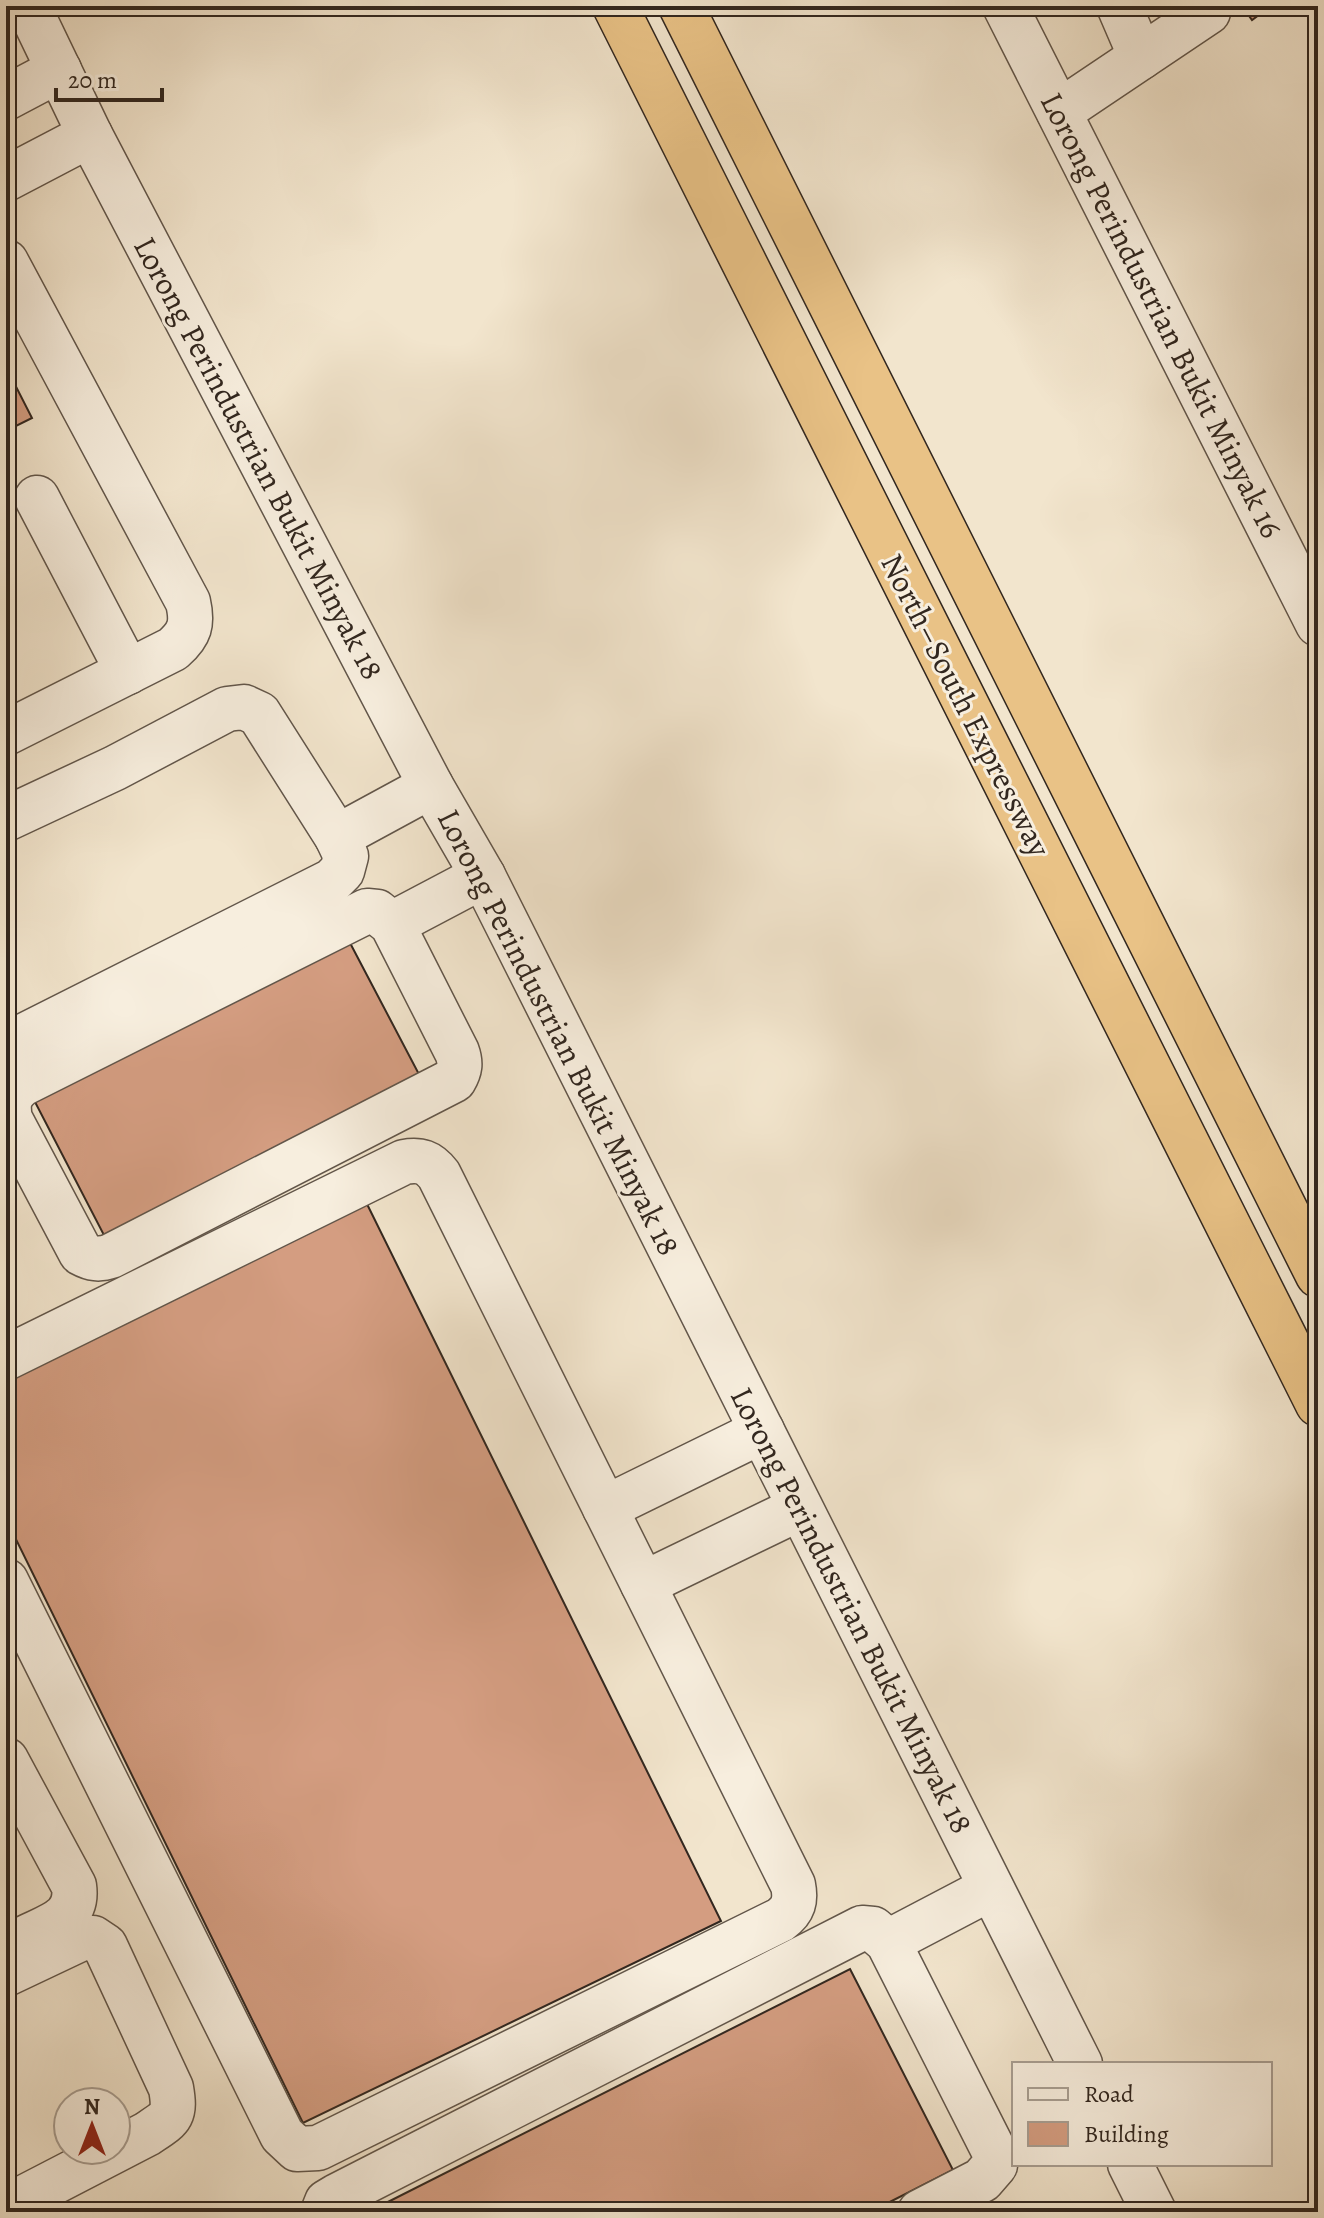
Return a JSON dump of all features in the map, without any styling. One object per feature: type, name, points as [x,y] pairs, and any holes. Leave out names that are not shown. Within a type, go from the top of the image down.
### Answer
[{"type":"highway","name":"North–South Expressway","points":[[615,6],[1318,1404]]},
{"type":"highway","name":"North–South Expressway","points":[[681,6],[1318,1275]]},
{"type":"street","name":"Lorong Perindustrian Bukit Minyak 18","points":[[28,6],[90,135],[431,786],[483,876],[1079,2062]]},
{"type":"street","name":"Lorong Perindustrian Bukit Minyak 16","points":[[1005,6],[1318,624]]},
{"type":"street","points":[[1119,6],[1141,57]]},
{"type":"street","points":[[1059,112],[1208,12]]},
{"type":"street","points":[[6,98],[59,70]]},
{"type":"street","points":[[6,179],[90,135]]},
{"type":"street","points":[[6,262],[188,602],[192,620],[187,637],[173,649],[6,733]]},
{"type":"street","points":[[37,498],[128,672]]},
{"type":"street","points":[[6,819],[115,768],[227,709],[244,707],[259,714],[346,856],[342,871],[332,881],[6,1045]]},
{"type":"street","points":[[337,837],[431,786]]},
{"type":"street","points":[[392,924],[483,876]]},
{"type":"street","points":[[377,912],[392,924],[457,1052],[460,1062],[454,1080],[111,1256],[90,1258],[81,1253],[10,1119],[8,1109],[14,1090],[357,914],[377,912]]},
{"type":"street","points":[[6,1358],[404,1162],[424,1161],[439,1175],[793,1885],[794,1905],[789,1914],[318,2148],[297,2149],[282,2135],[6,1581]]},
{"type":"street","points":[[605,1508],[762,1431]]},
{"type":"street","points":[[643,1584],[800,1508]]},
{"type":"street","points":[[6,1760],[74,1886],[76,1900],[73,1909],[62,1920],[6,1947]]},
{"type":"street","points":[[888,1942],[991,1888]]},
{"type":"street","points":[[323,2212],[327,2202],[337,2196],[862,1928],[873,1929],[888,1942],[996,2155],[995,2165],[982,2180],[920,2212]]},
{"type":"street","points":[[6,1974],[82,1938],[93,1938],[105,1946],[171,2088],[174,2109],[169,2120],[147,2134],[6,2207]]},
{"type":"street","points":[[1131,2166],[1154,2212]]},
{"type":"building","points":[[1242,6],[1271,6],[1252,20]]},
{"type":"building","points":[[6,367],[32,418],[6,431]]},
{"type":"building","points":[[349,941],[422,1080],[107,1241],[35,1102]]},
{"type":"building","points":[[365,1200],[721,1921],[303,2123],[6,1519],[6,1375]]},
{"type":"building","points":[[850,1969],[953,2170],[870,2212],[368,2212]]}]
